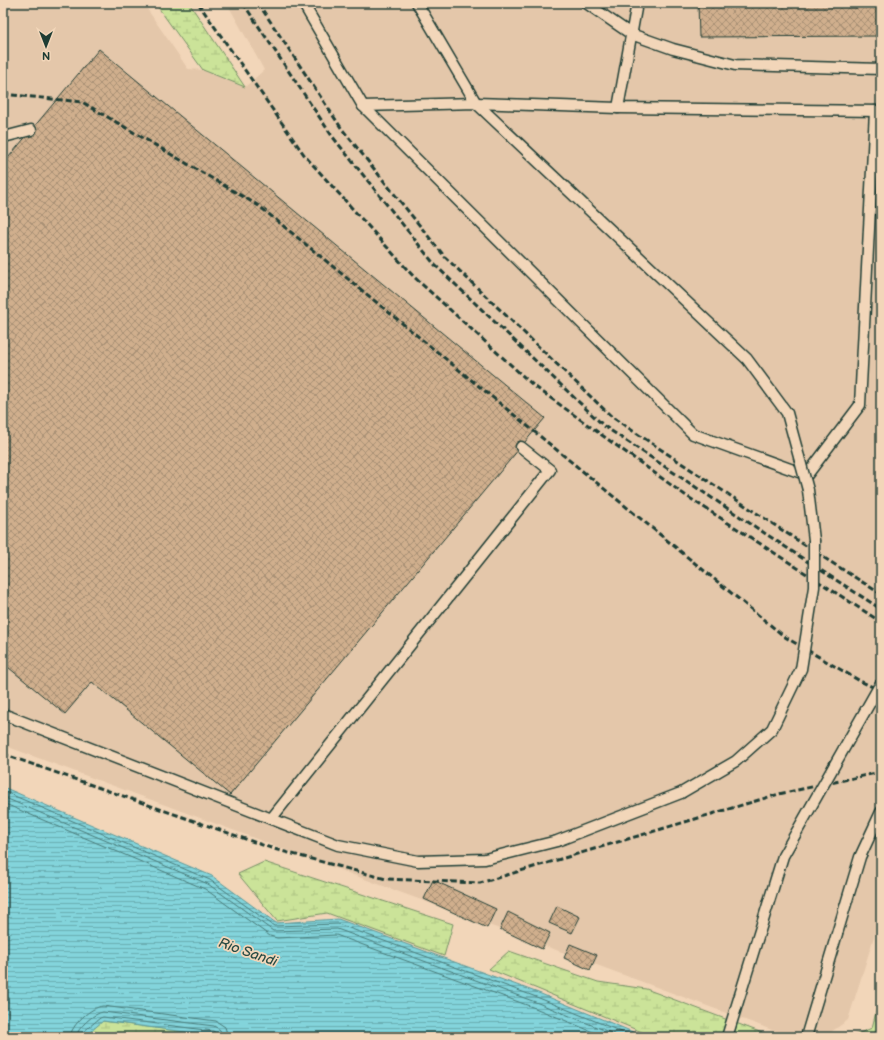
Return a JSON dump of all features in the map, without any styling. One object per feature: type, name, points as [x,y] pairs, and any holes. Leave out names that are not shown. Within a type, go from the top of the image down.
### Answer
[{"type":"lane","points":[[303,3],[363,106],[693,434],[807,475],[860,405],[878,111],[618,108],[476,103],[363,106]]},
{"type":"lane","points":[[3,714],[338,845],[418,861],[485,859],[557,841],[681,793],[736,761],[772,729],[801,669],[814,587],[814,540],[810,496],[787,413],[747,359],[476,103],[417,3]]},
{"type":"lane","points":[[586,3],[631,34],[673,49],[735,66],[881,69]]},
{"type":"lane","points":[[618,108],[637,3]]},
{"type":"lane","points":[[3,139],[4,137],[31,130]]},
{"type":"lane","points":[[271,819],[550,470],[521,447]]},
{"type":"lane","points":[[727,1037],[783,856],[881,683]]},
{"type":"lane","points":[[806,1037],[860,856],[881,812]]},
{"type":"shaded area","points":[[3,3],[143,3],[188,69],[203,70],[245,87],[264,70],[227,3],[881,3],[881,914],[848,1020],[824,1037],[791,1037],[3,745]]},
{"type":"green space","points":[[155,3],[189,3],[245,87],[203,70]]},
{"type":"green space","points":[[264,862],[453,924],[444,956],[327,913],[277,921],[238,874]]},
{"type":"green space","points":[[509,951],[598,982],[646,989],[773,1037],[654,1037],[489,969]]},
{"type":"green space","points":[[881,992],[881,1037],[850,1037],[872,1028]]},
{"type":"green space","points":[[102,1021],[218,1036],[222,1037],[84,1037]]},
{"type":"water","name":"Rio Sandi","points":[[3,787],[212,876],[276,923],[338,919],[541,994],[645,1037],[222,1037],[103,1021],[84,1037],[3,1037]]},
{"type":"building","points":[[698,3],[881,3],[881,36],[699,37]]},
{"type":"building","points":[[99,49],[545,418],[230,795],[92,682],[65,714],[3,663],[3,164]]},
{"type":"building","points":[[433,880],[496,909],[487,928],[424,899]]},
{"type":"building","points":[[557,906],[580,917],[572,933],[549,923]]},
{"type":"building","points":[[508,912],[550,933],[542,949],[500,929]]},
{"type":"building","points":[[570,944],[597,955],[590,970],[564,958]]},
{"type":"railway","points":[[198,3],[305,156],[414,277],[534,386],[685,495],[881,622]]},
{"type":"railway","points":[[243,3],[332,136],[435,265],[604,426],[881,609]]},
{"type":"railway","points":[[258,3],[342,129],[445,257],[612,417],[881,594]]},
{"type":"railway","points":[[3,94],[82,102],[259,206],[785,637],[860,681],[881,691]]},
{"type":"railway","points":[[3,754],[274,849],[386,879],[480,883],[779,794],[881,772]]}]
